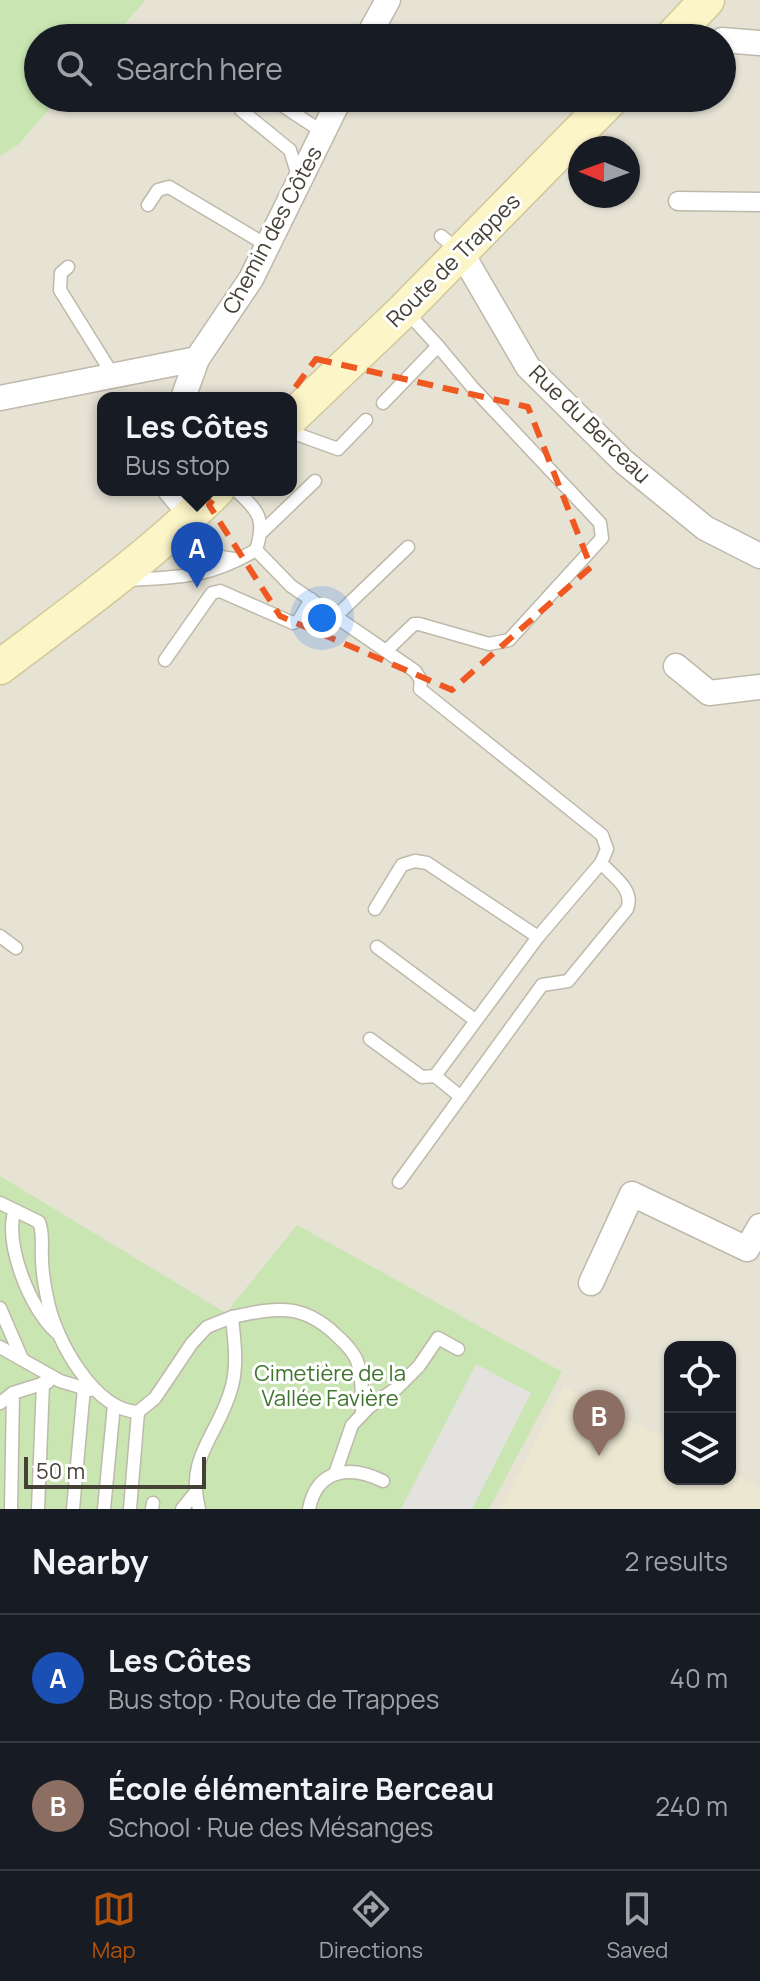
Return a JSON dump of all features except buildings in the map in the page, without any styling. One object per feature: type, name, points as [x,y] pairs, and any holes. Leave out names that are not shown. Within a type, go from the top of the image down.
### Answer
[{"type":"main road","name":"Route de Trappes","points":[[297,412],[405,309],[451,244],[596,112]]},
{"type":"main road","points":[[0,667],[114,581],[180,511],[206,496]]},
{"type":"street","points":[[375,24],[388,0]]},
{"type":"street","points":[[736,41],[760,43]]},
{"type":"street","name":"Chemin des Côtes","points":[[185,392],[197,359],[251,279],[334,112]]},
{"type":"street","points":[[678,201],[760,202]]},
{"type":"street","name":"Rue du Berceau","points":[[451,244],[528,367],[624,462],[658,490],[705,528],[760,556]]},
{"type":"street","points":[[0,398],[197,359]]},
{"type":"street","points":[[676,666],[709,693],[760,687]]},
{"type":"street","points":[[591,1283],[632,1194],[753,1253],[760,1226]]},
{"type":"lane","points":[[243,112],[290,150],[300,183]]},
{"type":"lane","points":[[292,112],[324,133]]},
{"type":"lane","points":[[148,205],[158,190],[169,187],[268,246]]},
{"type":"lane","points":[[68,267],[61,273],[60,290],[113,375]]},
{"type":"lane","points":[[386,651],[414,624],[489,644],[509,640],[602,538],[600,523],[473,388],[405,309]]},
{"type":"lane","points":[[383,403],[438,346]]},
{"type":"lane","points":[[297,434],[338,449],[366,420]]},
{"type":"lane","points":[[262,532],[315,481]]},
{"type":"lane","points":[[114,581],[196,576],[256,550],[262,532],[260,514],[242,496]]},
{"type":"lane","points":[[180,511],[194,545],[210,556],[240,559]]},
{"type":"lane","points":[[336,616],[408,547]]},
{"type":"lane","points":[[256,550],[291,586],[415,671],[421,680],[420,689],[602,835],[607,849],[601,863],[538,937],[435,1076]]},
{"type":"lane","points":[[165,660],[212,593],[220,591],[293,623],[299,620],[311,599]]},
{"type":"lane","points":[[375,909],[402,865],[415,861],[427,863],[538,937]]},
{"type":"lane","points":[[399,1182],[542,985],[568,981],[627,909],[629,893],[601,863]]},
{"type":"lane","points":[[0,936],[16,948]]},
{"type":"lane","points":[[377,947],[475,1020]]},
{"type":"lane","points":[[370,1039],[422,1077],[435,1076],[461,1097]]},
{"type":"lane","points":[[0,1203],[39,1222],[43,1231],[42,1261],[48,1303],[57,1334],[90,1390],[73,1509]]},
{"type":"lane","points":[[14,1212],[10,1226],[12,1245],[29,1291],[45,1322],[57,1334]]},
{"type":"lane","points":[[0,1308],[22,1359]]},
{"type":"lane","points":[[0,1347],[60,1381],[90,1390],[125,1411],[138,1412],[155,1398],[192,1343],[207,1327],[232,1317],[264,1310],[291,1309],[309,1314],[347,1344],[358,1362],[362,1414]]},
{"type":"lane","points":[[199,1509],[195,1493],[198,1461],[228,1402],[234,1381],[232,1317]]},
{"type":"lane","points":[[309,1509],[317,1489],[335,1474],[352,1425],[362,1414],[397,1388],[419,1366],[438,1338],[458,1349]]},
{"type":"lane","points":[[0,1403],[13,1393],[60,1381]]},
{"type":"lane","points":[[38,1509],[43,1383]]},
{"type":"lane","points":[[11,1509],[13,1393]]},
{"type":"lane","points":[[104,1509],[114,1405]]},
{"type":"lane","points":[[130,1509],[138,1412]]},
{"type":"lane","points":[[335,1474],[359,1471],[383,1481]]},
{"type":"lane","points":[[182,1509],[195,1493]]},
{"type":"highlighted area","points":[[316,359],[528,407],[591,567],[452,690],[280,616],[209,505]]},
{"type":"shaded area","points":[[146,0],[760,0],[760,1509],[0,1509],[0,156],[18,145],[47,112],[736,112],[736,24],[125,24]]},
{"type":"shaded area","points":[[476,1364],[531,1393],[472,1509],[401,1509]]},
{"type":"shaded area","points":[[564,1387],[664,1438],[664,1485],[736,1485],[736,1475],[760,1487],[760,1509],[500,1509]]},
{"type":"green space","points":[[0,0],[146,0],[125,24],[24,24],[24,112],[47,112],[18,145],[0,156]]},
{"type":"green space","name":"Cimetière de la Vallée Favière","points":[[0,1176],[226,1313],[297,1225],[562,1372],[489,1509],[0,1509]]},
{"type":"place","name":"Les Côtes","points":[[197,588]]},
{"type":"place","name":"École élémentaire Berceau","points":[[599,1456]]}]
